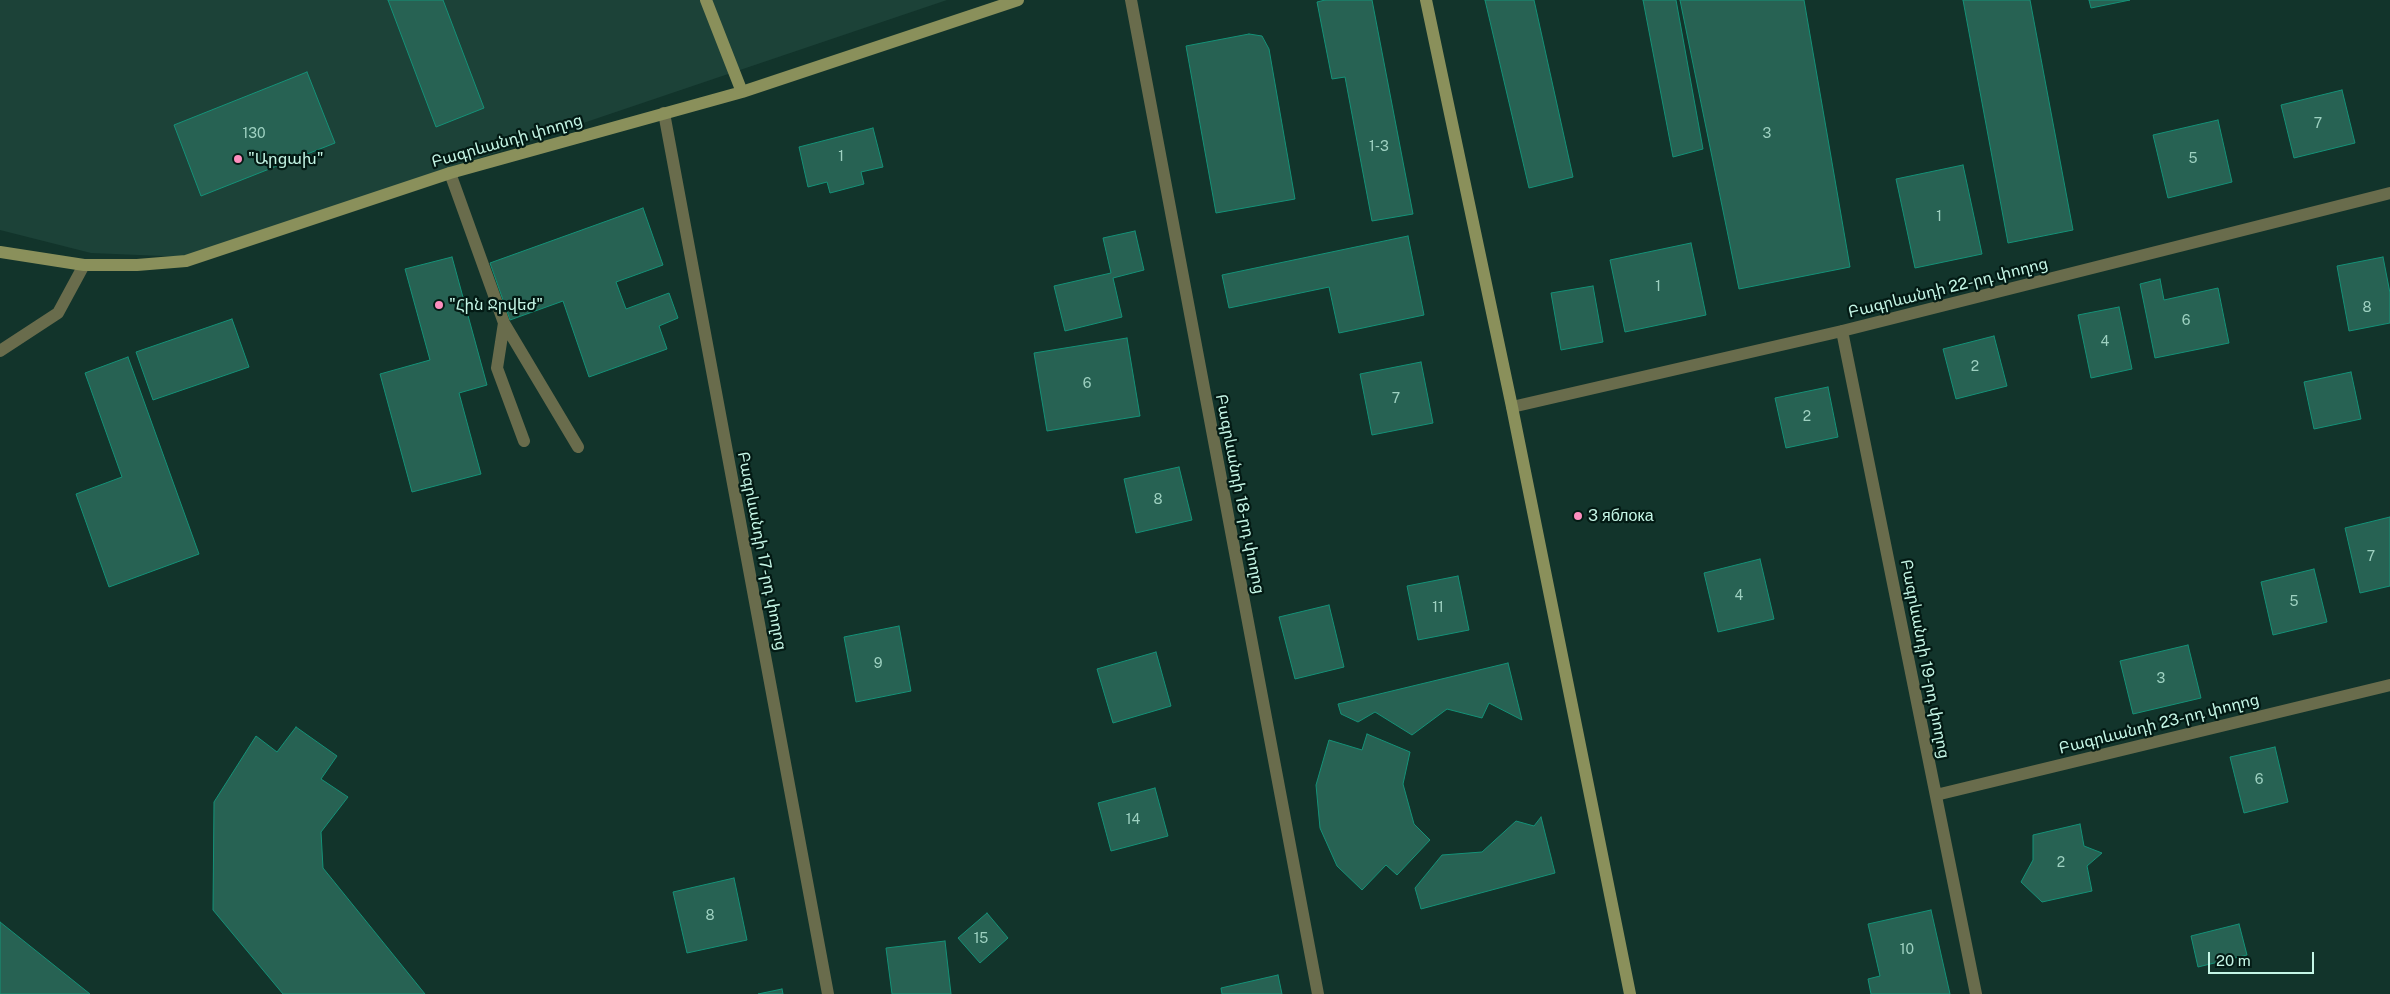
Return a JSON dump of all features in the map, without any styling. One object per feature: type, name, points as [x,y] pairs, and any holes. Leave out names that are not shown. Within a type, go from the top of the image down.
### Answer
[{"type":"street","points":[[706,0],[742,92]]},
{"type":"street","name":"Բագրևանդի փողոց","points":[[0,252],[84,265],[137,265],[186,261],[450,173],[742,92],[1018,0]]},
{"type":"street","name":"Բագրևանդի 18-րդ փողոց","points":[[1131,0],[1318,994]]},
{"type":"street","points":[[1426,0],[1512,407],[1630,994]]},
{"type":"street","name":"Բագրևանդի 17-րդ փողոց","points":[[664,113],[828,994]]},
{"type":"street","points":[[450,173],[504,323],[578,448]]},
{"type":"street","name":"Բագրևանդի 22-րդ փողոց","points":[[1512,407],[1842,331],[2390,193]]},
{"type":"street","points":[[0,351],[58,314],[84,265]]},
{"type":"street","points":[[504,323],[497,368],[524,440]]},
{"type":"street","name":"Բագրևանդի 19-րդ փողոց","points":[[1842,331],[1976,994]]},
{"type":"street","name":"Բագրևանդի 23-րդ փողոց","points":[[1936,795],[2390,686]]},
{"type":"shaded area","points":[[0,0],[947,0],[187,257],[91,253],[0,230]]},
{"type":"building","points":[[388,0],[443,0],[484,108],[436,127]]},
{"type":"building","points":[[1325,0],[1372,0],[1413,214],[1372,221],[1345,77],[1332,79],[1317,2]]},
{"type":"building","points":[[1485,0],[1534,0],[1573,177],[1529,188]]},
{"type":"building","points":[[1643,0],[1676,0],[1703,149],[1673,157]]},
{"type":"building","points":[[1680,0],[1804,0],[1850,267],[1739,289]]},
{"type":"building","points":[[1963,0],[2030,0],[2073,230],[2008,243]]},
{"type":"building","points":[[2089,0],[2130,0],[2091,8]]},
{"type":"building","points":[[1249,34],[1262,36],[1269,49],[1295,199],[1216,213],[1186,46]]},
{"type":"building","points":[[307,72],[335,143],[201,196],[174,125]]},
{"type":"building","points":[[2342,90],[2355,143],[2294,158],[2281,105]]},
{"type":"building","points":[[2218,120],[2232,182],[2168,198],[2153,135]]},
{"type":"building","points":[[873,128],[883,167],[861,172],[864,184],[830,193],[827,182],[808,187],[799,147]]},
{"type":"building","points":[[1963,165],[1982,254],[1915,268],[1896,179]]},
{"type":"building","points":[[643,208],[663,265],[616,282],[626,309],[669,293],[678,318],[659,326],[667,349],[589,377],[563,301],[510,320],[490,263]]},
{"type":"building","points":[[1135,231],[1144,270],[1113,278],[1122,317],[1065,331],[1054,286],[1111,273],[1103,238]]},
{"type":"building","points":[[1408,236],[1424,315],[1339,333],[1329,287],[1229,308],[1222,275]]},
{"type":"building","points":[[1691,243],[1706,315],[1625,332],[1610,260]]},
{"type":"building","points":[[452,257],[487,385],[459,393],[481,474],[412,492],[380,374],[430,360],[405,269]]},
{"type":"building","points":[[2383,257],[2390,293],[2390,323],[2349,331],[2337,266]]},
{"type":"building","points":[[2160,279],[2164,300],[2218,288],[2229,343],[2155,358],[2140,284]]},
{"type":"building","points":[[1593,286],[1603,342],[1561,350],[1551,293]]},
{"type":"building","points":[[2119,307],[2132,369],[2091,378],[2078,315]]},
{"type":"building","points":[[232,319],[249,367],[153,400],[136,352]]},
{"type":"building","points":[[1994,336],[2007,386],[1956,399],[1943,349]]},
{"type":"building","points":[[1127,338],[1140,416],[1047,431],[1034,353]]},
{"type":"building","points":[[128,357],[199,554],[109,587],[76,494],[122,477],[85,373]]},
{"type":"building","points":[[1421,362],[1433,423],[1372,435],[1360,374]]},
{"type":"building","points":[[2351,372],[2361,419],[2314,429],[2304,382]]},
{"type":"building","points":[[1828,387],[1838,437],[1786,448],[1775,398]]},
{"type":"building","points":[[1179,467],[1192,520],[1136,533],[1124,479]]},
{"type":"building","points":[[2390,517],[2390,586],[2360,593],[2345,528]]},
{"type":"building","points":[[1760,559],[1774,619],[1718,632],[1704,573]]},
{"type":"building","points":[[2314,569],[2327,622],[2273,635],[2261,582]]},
{"type":"building","points":[[1458,576],[1469,630],[1418,640],[1407,586]]},
{"type":"building","points":[[1329,605],[1344,667],[1295,679],[1279,617]]},
{"type":"building","points":[[899,626],[911,691],[856,702],[844,637]]},
{"type":"building","points":[[2188,645],[2201,698],[2133,714],[2120,661]]},
{"type":"building","points":[[1156,652],[1171,706],[1113,723],[1097,669]]},
{"type":"building","points":[[1508,663],[1522,720],[1489,703],[1482,718],[1447,709],[1412,735],[1375,712],[1358,722],[1341,714],[1338,704]]},
{"type":"building","points":[[296,727],[337,756],[321,779],[348,797],[321,832],[323,868],[425,994],[283,994],[213,910],[214,802],[256,736],[277,752]]},
{"type":"building","points":[[1367,734],[1410,752],[1403,784],[1414,824],[1430,840],[1397,875],[1386,865],[1362,890],[1337,866],[1320,828],[1316,785],[1329,740],[1362,750]]},
{"type":"building","points":[[2275,747],[2288,802],[2244,813],[2230,757]]},
{"type":"building","points":[[1155,788],[1168,836],[1111,851],[1098,803]]},
{"type":"building","points":[[1541,817],[1555,873],[1421,909],[1415,888],[1442,855],[1482,852],[1516,821],[1534,826]]},
{"type":"building","points":[[2080,824],[2084,846],[2102,853],[2087,866],[2092,891],[2042,902],[2021,882],[2033,860],[2033,835]]},
{"type":"building","points":[[734,878],[747,940],[687,953],[673,892]]},
{"type":"building","points":[[1931,910],[1950,994],[1871,994],[1868,979],[1880,976],[1868,924]]},
{"type":"building","points":[[987,913],[1008,938],[980,963],[958,938]]},
{"type":"building","points":[[0,922],[90,994],[0,994]]},
{"type":"building","points":[[2239,924],[2247,955],[2198,967],[2191,936]]},
{"type":"building","points":[[945,941],[951,994],[892,994],[886,948]]},
{"type":"building","points":[[1278,975],[1282,994],[1222,994],[1221,988]]},
{"type":"building","points":[[782,989],[783,994],[758,994]]},
{"type":"place","name":"\"Արցախ\"","points":[[238,159]]},
{"type":"place","name":"\"Հին Ջրվեժ\"","points":[[439,305]]},
{"type":"place","name":"3 яблока","points":[[1578,516]]}]
